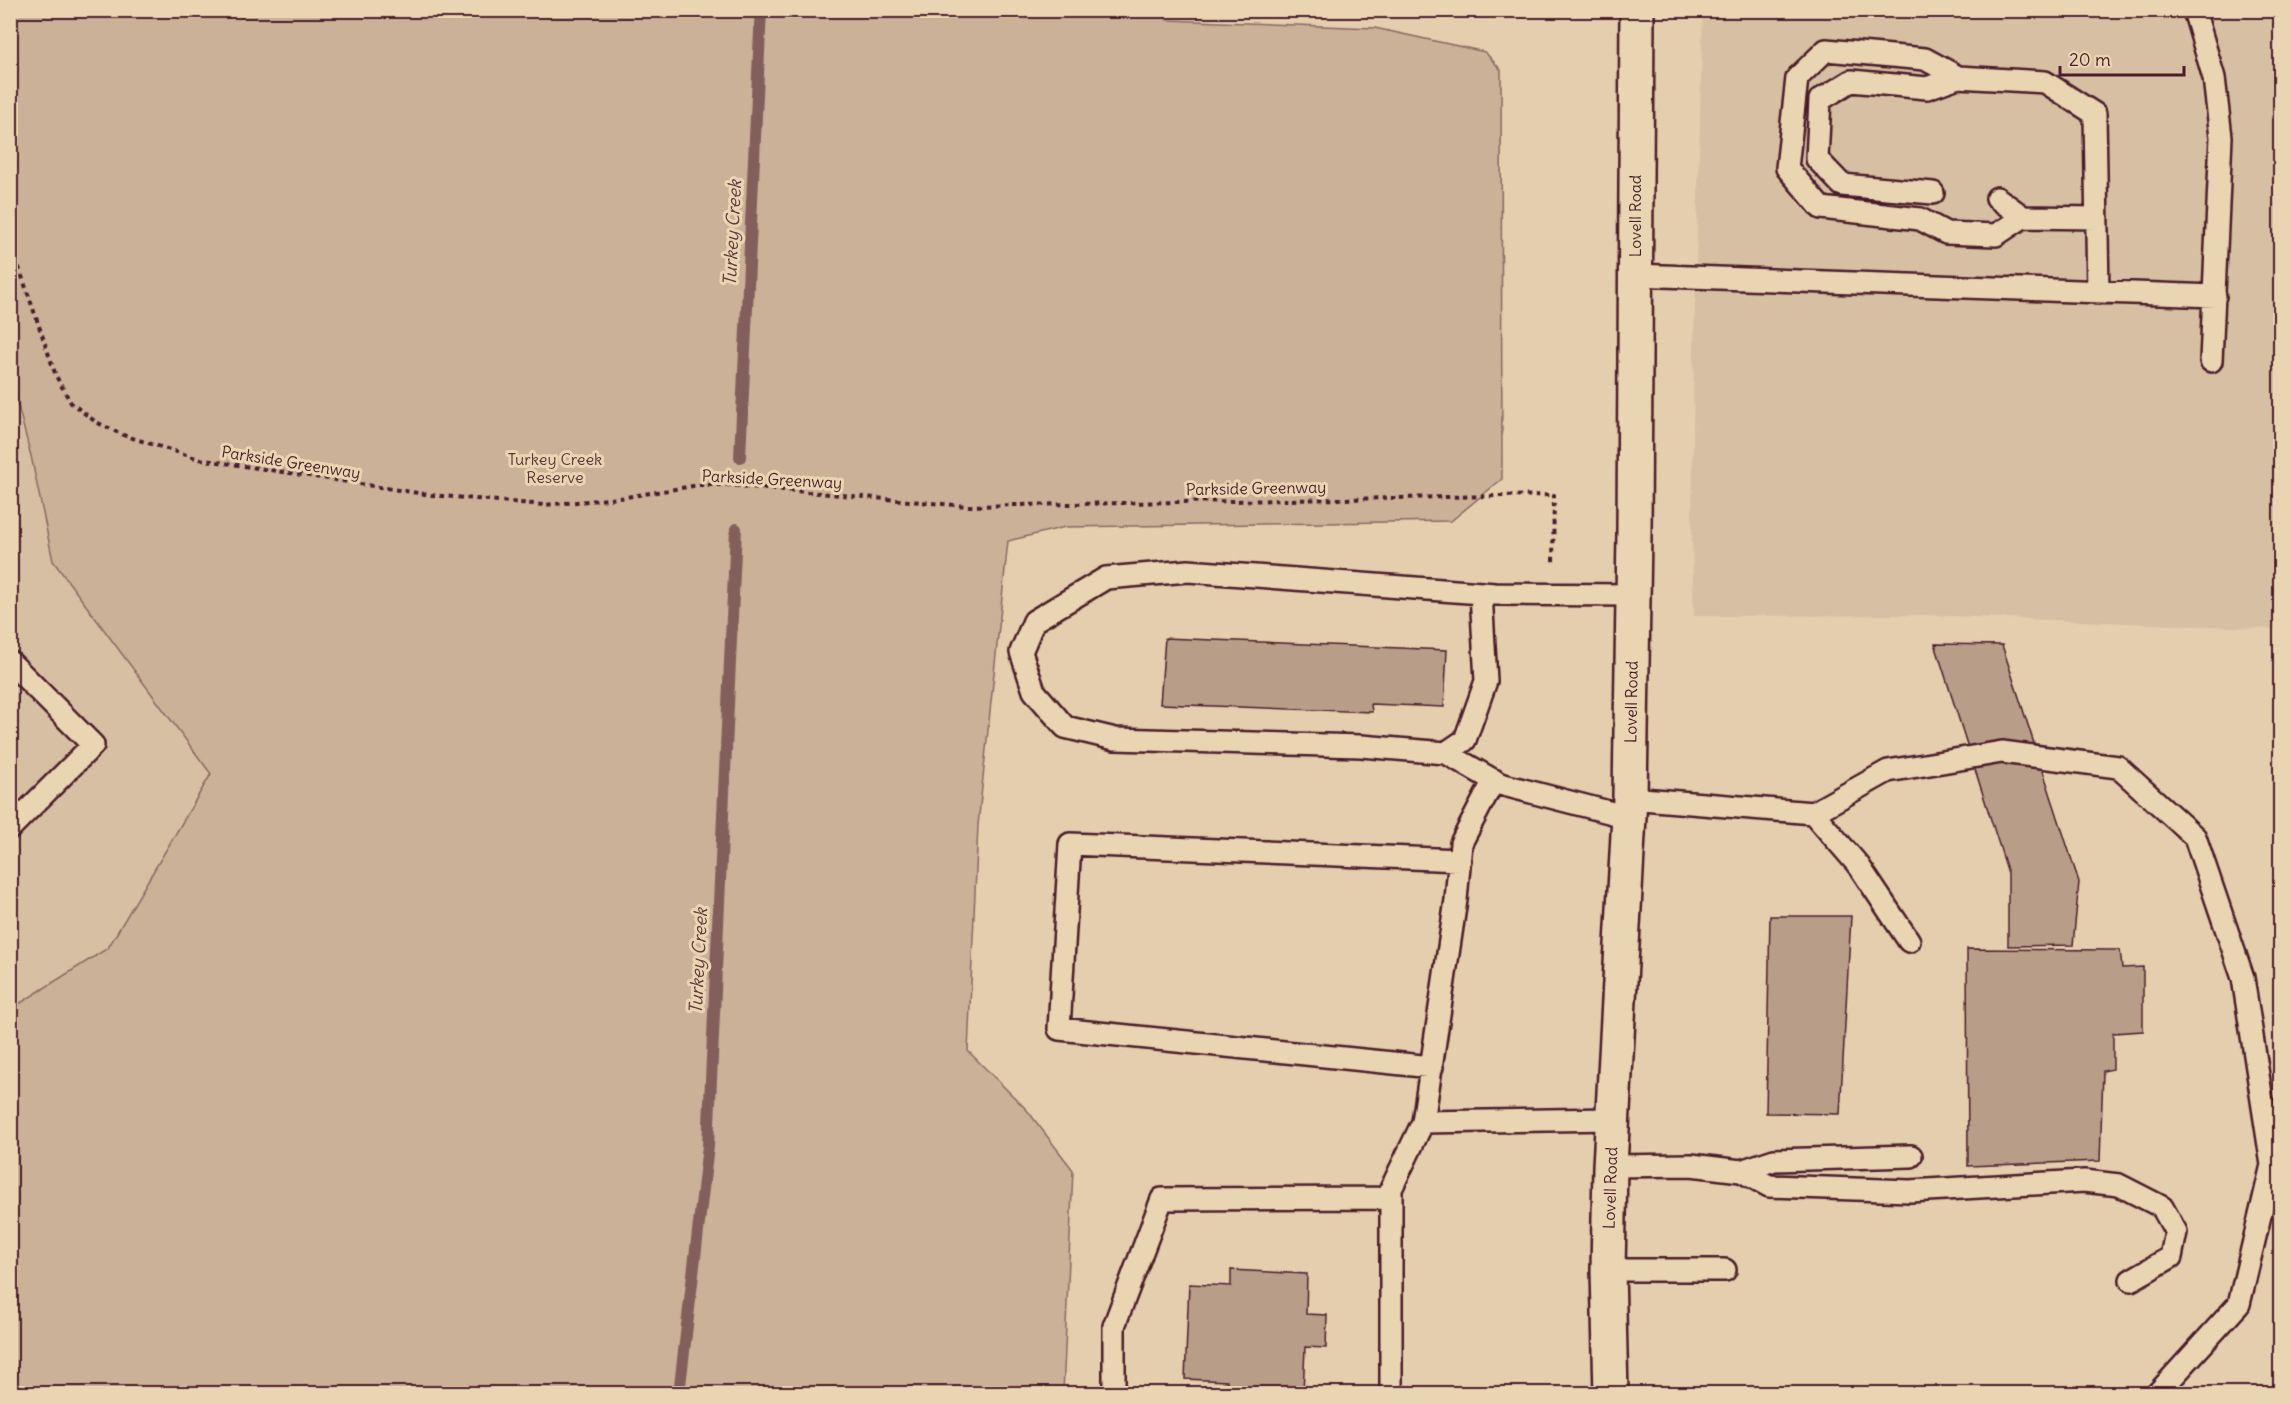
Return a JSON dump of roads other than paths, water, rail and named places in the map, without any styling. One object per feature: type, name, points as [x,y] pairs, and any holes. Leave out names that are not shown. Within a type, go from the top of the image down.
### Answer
[{"type":"main road","name":"Lovell Road","points":[[1611,1394],[1608,1270],[1610,1166],[1629,807],[1633,596],[1637,10]]},
{"type":"lane","points":[[2194,10],[2214,78],[2221,137],[2211,361]]},
{"type":"lane","points":[[1958,77],[1925,59],[1826,50],[1797,78],[1787,168],[1821,208],[1920,219],[1946,233],[1996,235],[2024,218],[2097,218]]},
{"type":"lane","points":[[1933,193],[1842,185],[1817,159],[1820,100],[1851,81],[1927,88],[1958,77],[2045,82],[2095,114],[2098,293]]},
{"type":"lane","points":[[1997,198],[2024,218]]},
{"type":"lane","points":[[1635,275],[2215,296]]},
{"type":"lane","points":[[1633,596],[1481,593],[1188,571],[1106,578],[1034,621],[1021,652],[1034,691],[1065,727],[1115,739],[1361,746],[1446,753],[1500,784],[1629,807],[1813,813],[1888,771],[2002,752],[2118,767],[2195,837],[2244,978],[2272,1165],[2239,1304],[2157,1394]]},
{"type":"lane","points":[[1446,753],[1465,740],[1486,681],[1481,593]]},
{"type":"lane","points":[[10,663],[93,745],[10,828]]},
{"type":"lane","points":[[1391,1394],[1391,1189],[1424,1122],[1456,900],[1461,843],[1494,780]]},
{"type":"lane","points":[[1813,813],[1860,867],[1909,941]]},
{"type":"lane","points":[[1432,1067],[1059,1029],[1070,844],[1460,860]]},
{"type":"lane","points":[[1424,1122],[1613,1119]]},
{"type":"lane","points":[[1741,1171],[1774,1160],[1911,1156]]},
{"type":"lane","points":[[1610,1166],[1718,1167],[1741,1171],[1769,1186],[1910,1191],[2084,1181],[2120,1185],[2162,1208],[2176,1232],[2171,1257],[2131,1280]]},
{"type":"lane","points":[[1114,1394],[1114,1326],[1162,1199],[1391,1198]]},
{"type":"lane","points":[[1608,1270],[1725,1270]]},
{"type":"waterway","name":"Turkey Creek","points":[[740,457],[761,10]]},
{"type":"waterway","name":"Turkey Creek","points":[[679,1394],[708,1146],[736,529]]},
{"type":"park label","name":"Turkey Creek Reserve","points":[[555,468]]}]
